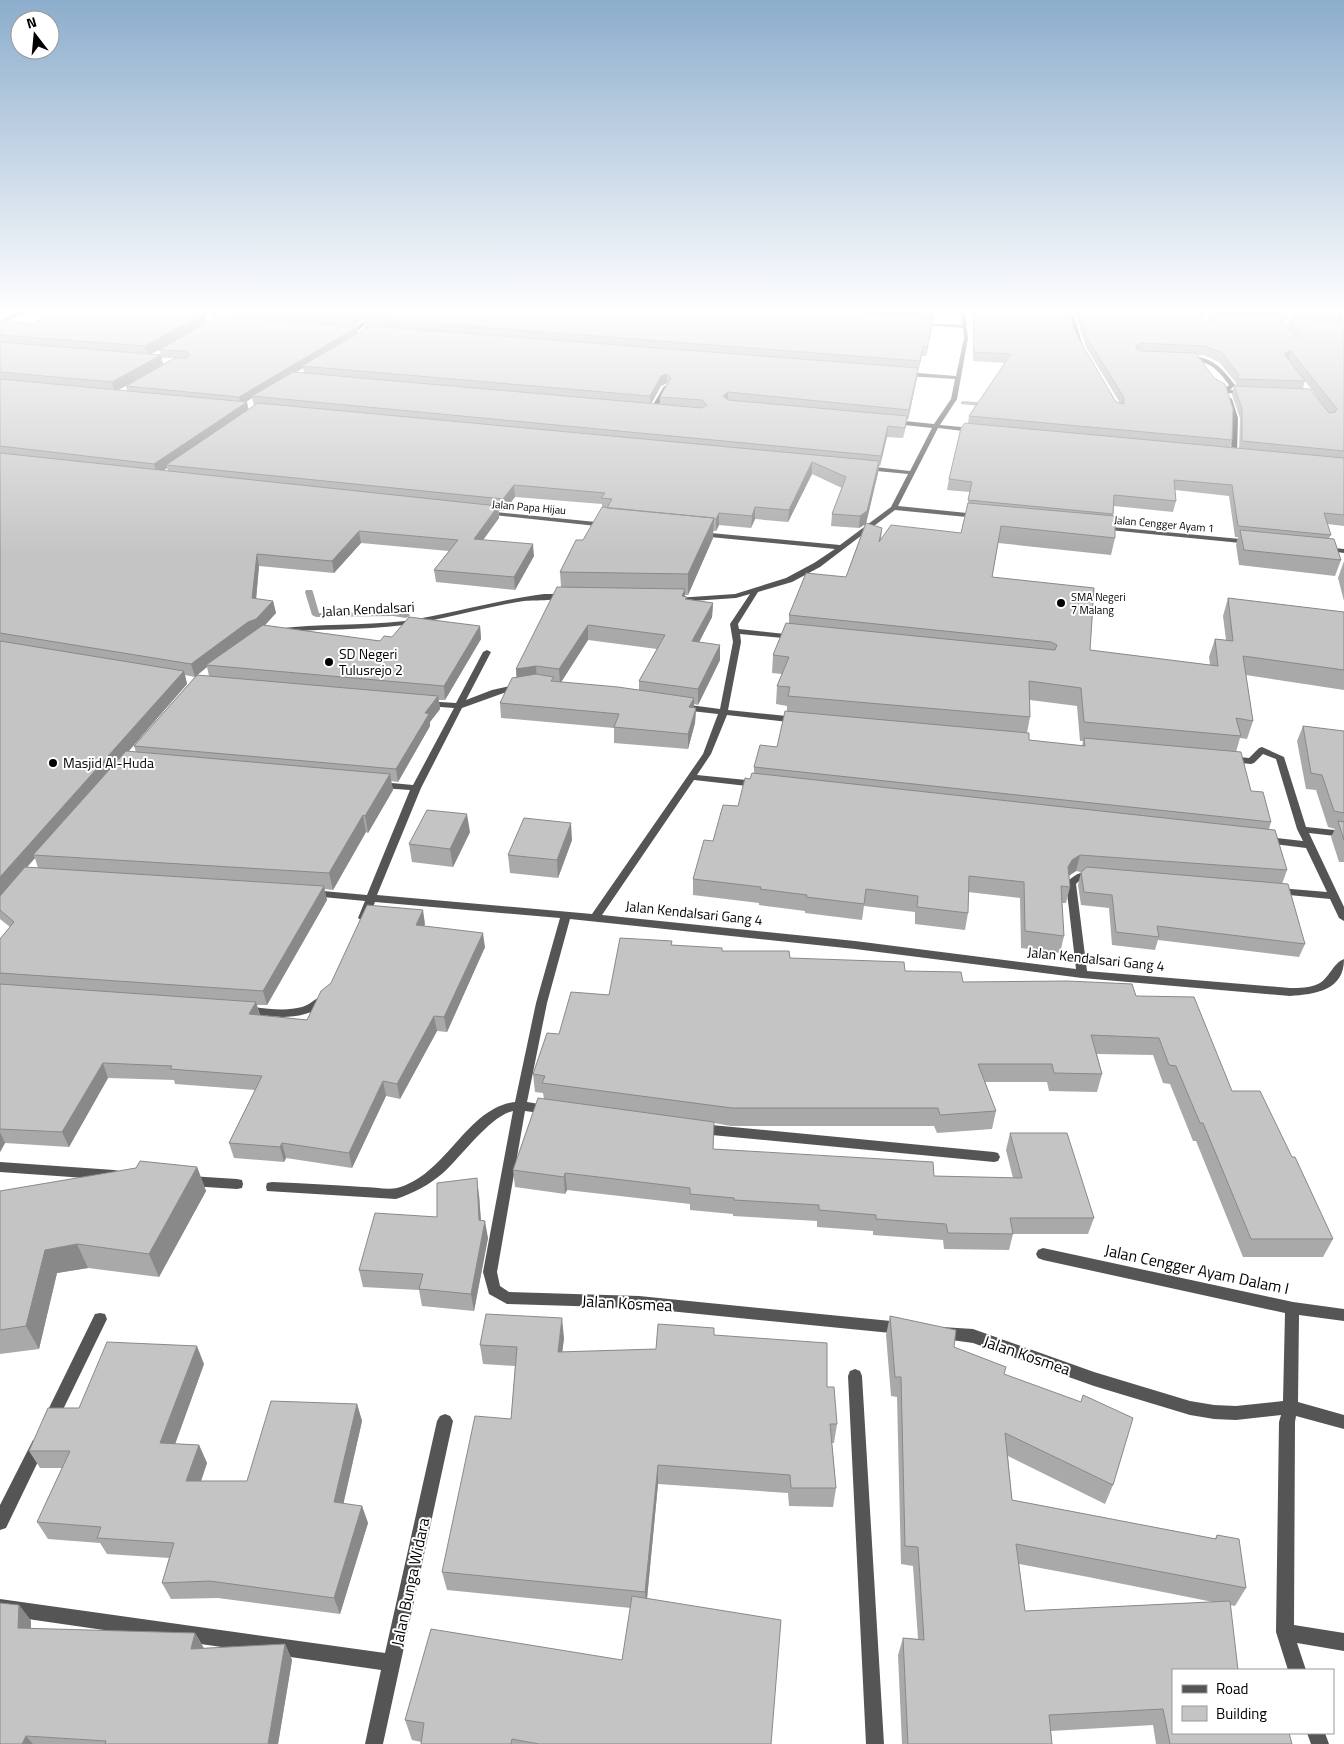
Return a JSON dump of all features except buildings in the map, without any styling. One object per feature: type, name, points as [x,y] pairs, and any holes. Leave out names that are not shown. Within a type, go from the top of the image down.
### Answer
[{"type":"street","points":[[653,410],[664,391]]},
{"type":"street","points":[[664,600],[724,598],[755,592],[800,576],[841,547],[894,508],[936,426],[954,399],[955,391]]},
{"type":"street","points":[[1226,391],[1235,418],[1234,455]]},
{"type":"street","points":[[1237,391],[1254,392]]},
{"type":"street","points":[[644,409],[663,410]]},
{"type":"street","points":[[886,422],[984,431]]},
{"type":"street","points":[[1225,454],[1244,456]]},
{"type":"street","points":[[858,467],[912,473]]},
{"type":"street","points":[[894,508],[982,516]]},
{"type":"street","name":"Jalan Papa Hijau","points":[[482,513],[619,526]]},
{"type":"street","name":"Jalan Cengger Ayam 1","points":[[1090,527],[1256,543]]},
{"type":"street","points":[[688,532],[841,547]]},
{"type":"street","points":[[1315,548],[1344,551]]},
{"type":"street","points":[[595,918],[707,754],[723,713],[737,642],[734,624],[755,592]]},
{"type":"street","name":"Jalan Kendalsari","points":[[264,634],[312,626],[406,623],[500,602],[538,597],[574,596]]},
{"type":"street","points":[[735,631],[803,638]]},
{"type":"street","points":[[356,933],[416,788],[488,652]]},
{"type":"street","points":[[420,702],[459,706],[495,692],[527,685]]},
{"type":"street","points":[[674,706],[723,713],[803,720]]},
{"type":"street","points":[[1221,759],[1251,761],[1262,750],[1280,757],[1302,829],[1344,918]]},
{"type":"street","points":[[692,777],[770,786]]},
{"type":"street","points":[[368,784],[416,788]]},
{"type":"street","points":[[1302,829],[1344,834]]},
{"type":"street","points":[[1261,839],[1309,845]]},
{"type":"street","points":[[1082,974],[1072,884],[1073,880],[1082,875],[1105,875]]},
{"type":"street","points":[[1266,890],[1333,896]]},
{"type":"street","name":"Jalan Kendalsari Gang 4","points":[[301,893],[595,918],[854,945],[1082,974],[1297,992],[1312,991],[1327,986],[1344,963]]},
{"type":"street","points":[[521,1105],[549,967],[566,916]]},
{"type":"street","points":[[233,1009],[292,1014],[306,1011],[318,1005],[329,994]]},
{"type":"street","points":[[272,1186],[396,1194],[405,1192],[435,1174],[492,1115],[505,1108],[521,1105],[560,1110]]},
{"type":"street","name":"Jalan Kosmea","points":[[521,1105],[490,1272],[494,1290],[507,1298],[639,1302],[973,1336],[1094,1379],[1190,1408],[1214,1412],[1236,1412],[1291,1407]]},
{"type":"street","points":[[685,1127],[994,1157]]},
{"type":"street","points":[[0,1167],[128,1176]]},
{"type":"street","points":[[178,1180],[237,1184]]},
{"type":"street","name":"Jalan Cengger Ayam Dalam I","points":[[1043,1254],[1293,1308],[1344,1315]]},
{"type":"street","points":[[1293,1308],[1290,1324],[1291,1407],[1287,1422],[1285,1632],[1297,1669]]},
{"type":"street","points":[[0,1522],[100,1319]]},
{"type":"street","points":[[855,1376],[875,1744]]},
{"type":"street","points":[[1291,1407],[1344,1422]]},
{"type":"street","name":"Jalan Bunga Widara","points":[[374,1744],[445,1421]]},
{"type":"street","points":[[0,1607],[392,1663]]},
{"type":"street","points":[[1285,1632],[1344,1642]]},
{"type":"waterway","points":[[963,403],[989,405]]},
{"type":"waterway","points":[[309,592],[316,615],[393,614],[406,616]]},
{"type":"place","name":"SMA Negeri 7 Malang","points":[[1061,603]]},
{"type":"place","name":"SD Negeri Tulusrejo 2","points":[[329,662]]},
{"type":"place","name":"Masjid Al-Huda","points":[[53,763]]}]
